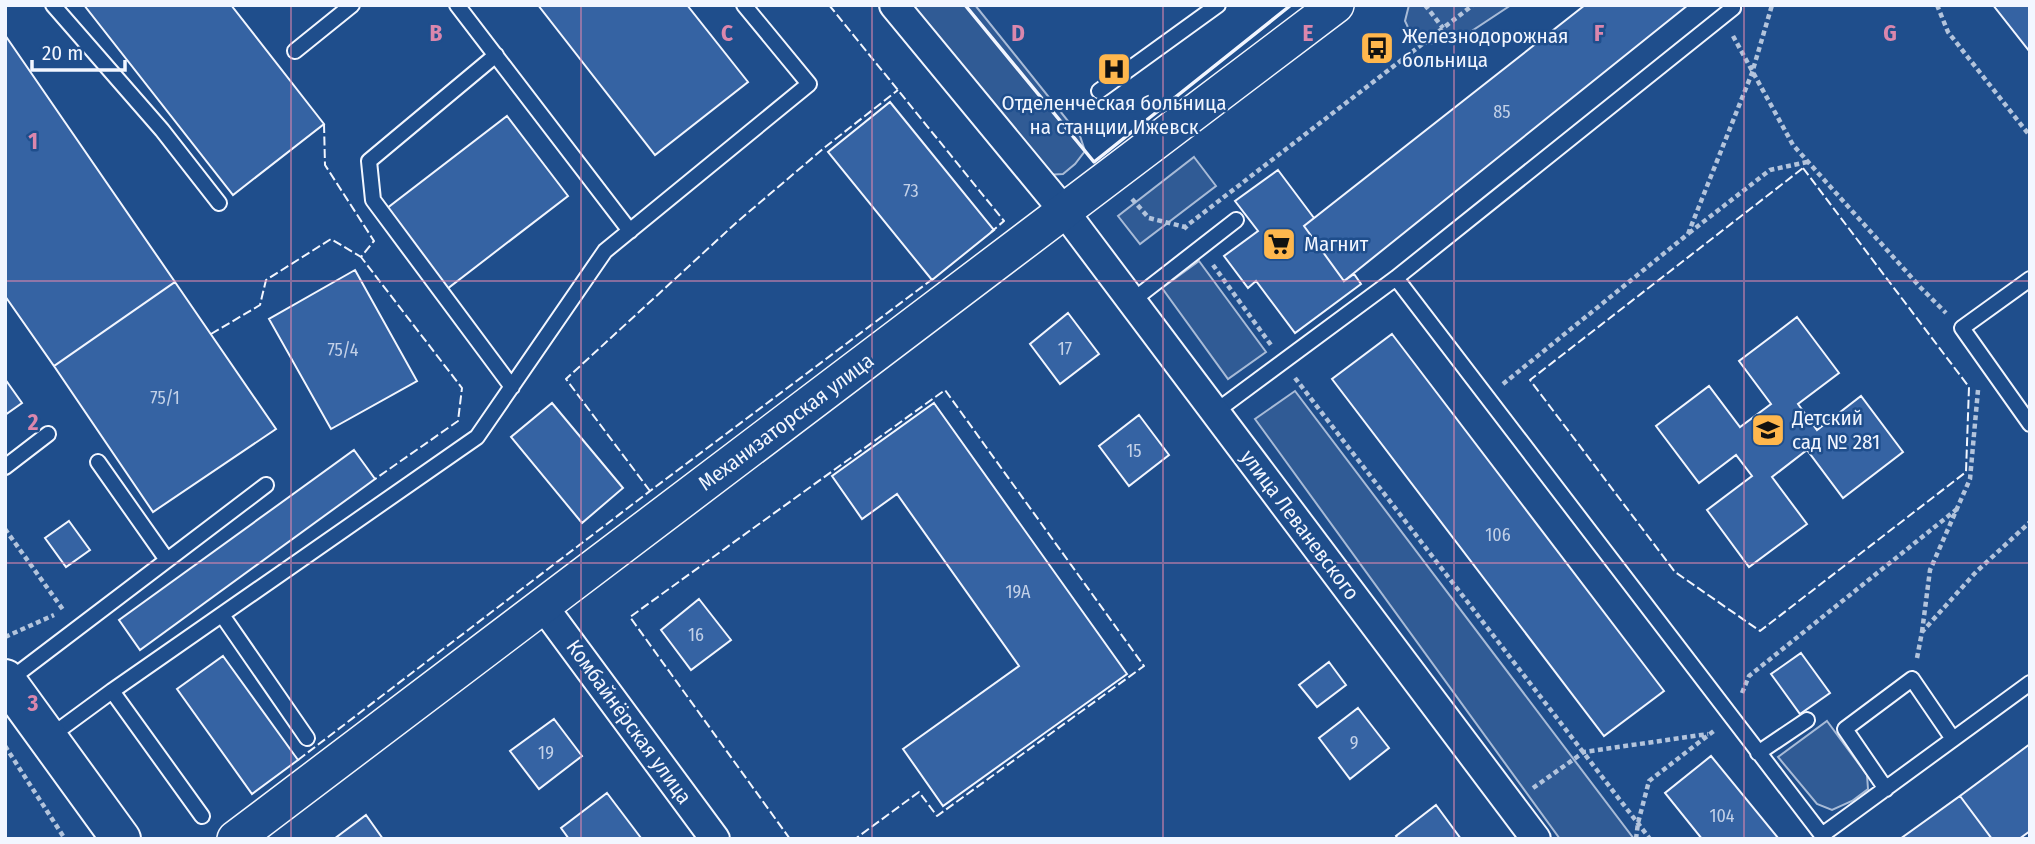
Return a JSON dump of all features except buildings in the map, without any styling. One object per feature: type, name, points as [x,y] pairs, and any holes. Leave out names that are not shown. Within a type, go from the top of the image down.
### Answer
[{"type":"main road","points":[[6,680],[121,839]]},
{"type":"street","name":"улица Леваневского","points":[[894,5],[1064,211],[1536,839]]},
{"type":"street","name":"Механизаторская улица","points":[[235,839],[1336,5]]},
{"type":"street","name":"Комбайнёрская улица","points":[[543,606],[715,839]]},
{"type":"lane","points":[[53,5],[162,130],[219,203]]},
{"type":"lane","points":[[295,51],[352,5]]},
{"type":"lane","points":[[457,5],[630,231]]},
{"type":"lane","points":[[48,738],[477,437],[605,251],[809,84],[744,5]]},
{"type":"lane","points":[[1099,91],[1218,5]]},
{"type":"lane","points":[[1215,412],[1396,278],[1728,11]]},
{"type":"lane","points":[[496,55],[369,161],[373,200],[512,387]]},
{"type":"lane","points":[[1132,301],[1236,220]]},
{"type":"lane","points":[[1396,278],[1824,837],[2030,683]]},
{"type":"lane","points":[[2030,279],[1962,328],[2030,424]]},
{"type":"lane","points":[[5,467],[48,434]]},
{"type":"lane","points":[[97,462],[167,560]]},
{"type":"lane","points":[[6,680],[266,485]]},
{"type":"lane","points":[[222,615],[307,738]]},
{"type":"lane","points":[[1886,789],[1844,729],[1912,679],[1953,739]]},
{"type":"lane","points":[[112,691],[202,816]]},
{"type":"lane","points":[[1758,753],[1807,720]]},
{"type":"path","points":[[1425,5],[1443,28]]},
{"type":"path","points":[[1185,226],[1473,5]]},
{"type":"path","points":[[1688,234],[1752,73],[1772,5]]},
{"type":"path","points":[[1937,5],[1948,32],[2030,136]]},
{"type":"path","points":[[1728,11],[1752,73],[1793,145],[1920,288],[1962,328]]},
{"type":"path","points":[[1488,396],[1770,170],[1808,162]]},
{"type":"path","points":[[1111,176],[1149,218],[1185,226],[1283,362],[1650,839]]},
{"type":"path","points":[[1912,679],[1922,632],[1930,570],[1970,479],[1981,355]]},
{"type":"path","points":[[1636,839],[1649,781],[1731,717],[1749,676],[1956,509]]},
{"type":"path","points":[[1922,632],[1976,572],[2030,522]]},
{"type":"path","points":[[5,529],[77,629]]},
{"type":"path","points":[[5,638],[64,611]]},
{"type":"path","points":[[1510,804],[1584,752],[1709,734]]},
{"type":"path","points":[[5,746],[65,839]]},
{"type":"shaded area","points":[[911,5],[975,5],[1080,136],[1085,151],[1075,164],[1063,174],[1046,175]]},
{"type":"shaded area","points":[[1409,5],[1511,5],[1458,40],[1426,44],[1412,36],[1405,21]]},
{"type":"shaded area","points":[[1194,157],[1216,186],[1140,244],[1118,216]]},
{"type":"shaded area","points":[[1199,261],[1266,352],[1228,379],[1162,288]]},
{"type":"shaded area","points":[[1295,391],[1634,839],[1560,839],[1255,419]]},
{"type":"shaded area","points":[[1827,721],[1867,775],[1868,789],[1852,801],[1832,810],[1817,804],[1778,757]]},
{"type":"fence","points":[[829,5],[1004,221],[991,232]]},
{"type":"fence","points":[[650,491],[566,379],[737,222],[898,90]]},
{"type":"fence","points":[[324,124],[325,165],[374,241],[361,257],[462,388],[458,421],[375,479]]},
{"type":"fence","points":[[1803,168],[1969,387],[1966,472],[1760,631],[1675,572],[1530,380],[1803,168]]},
{"type":"fence","points":[[211,334],[260,305],[266,280],[331,239],[361,257]]},
{"type":"fence","points":[[298,760],[934,278]]},
{"type":"fence","points":[[790,839],[630,617],[945,390],[1144,666],[937,816],[919,792],[855,839]]},
{"type":"wall","points":[[965,5],[1094,162],[1291,5]]},
{"type":"place","name":"Железнодорожная больница","points":[[1377,48]]},
{"type":"place","name":"Отделенческая больница на станции Ижевск","points":[[1114,69]]},
{"type":"place","name":"Магнит","points":[[1279,244]]},
{"type":"place","name":"Детский сад № 281","points":[[1768,430]]}]
